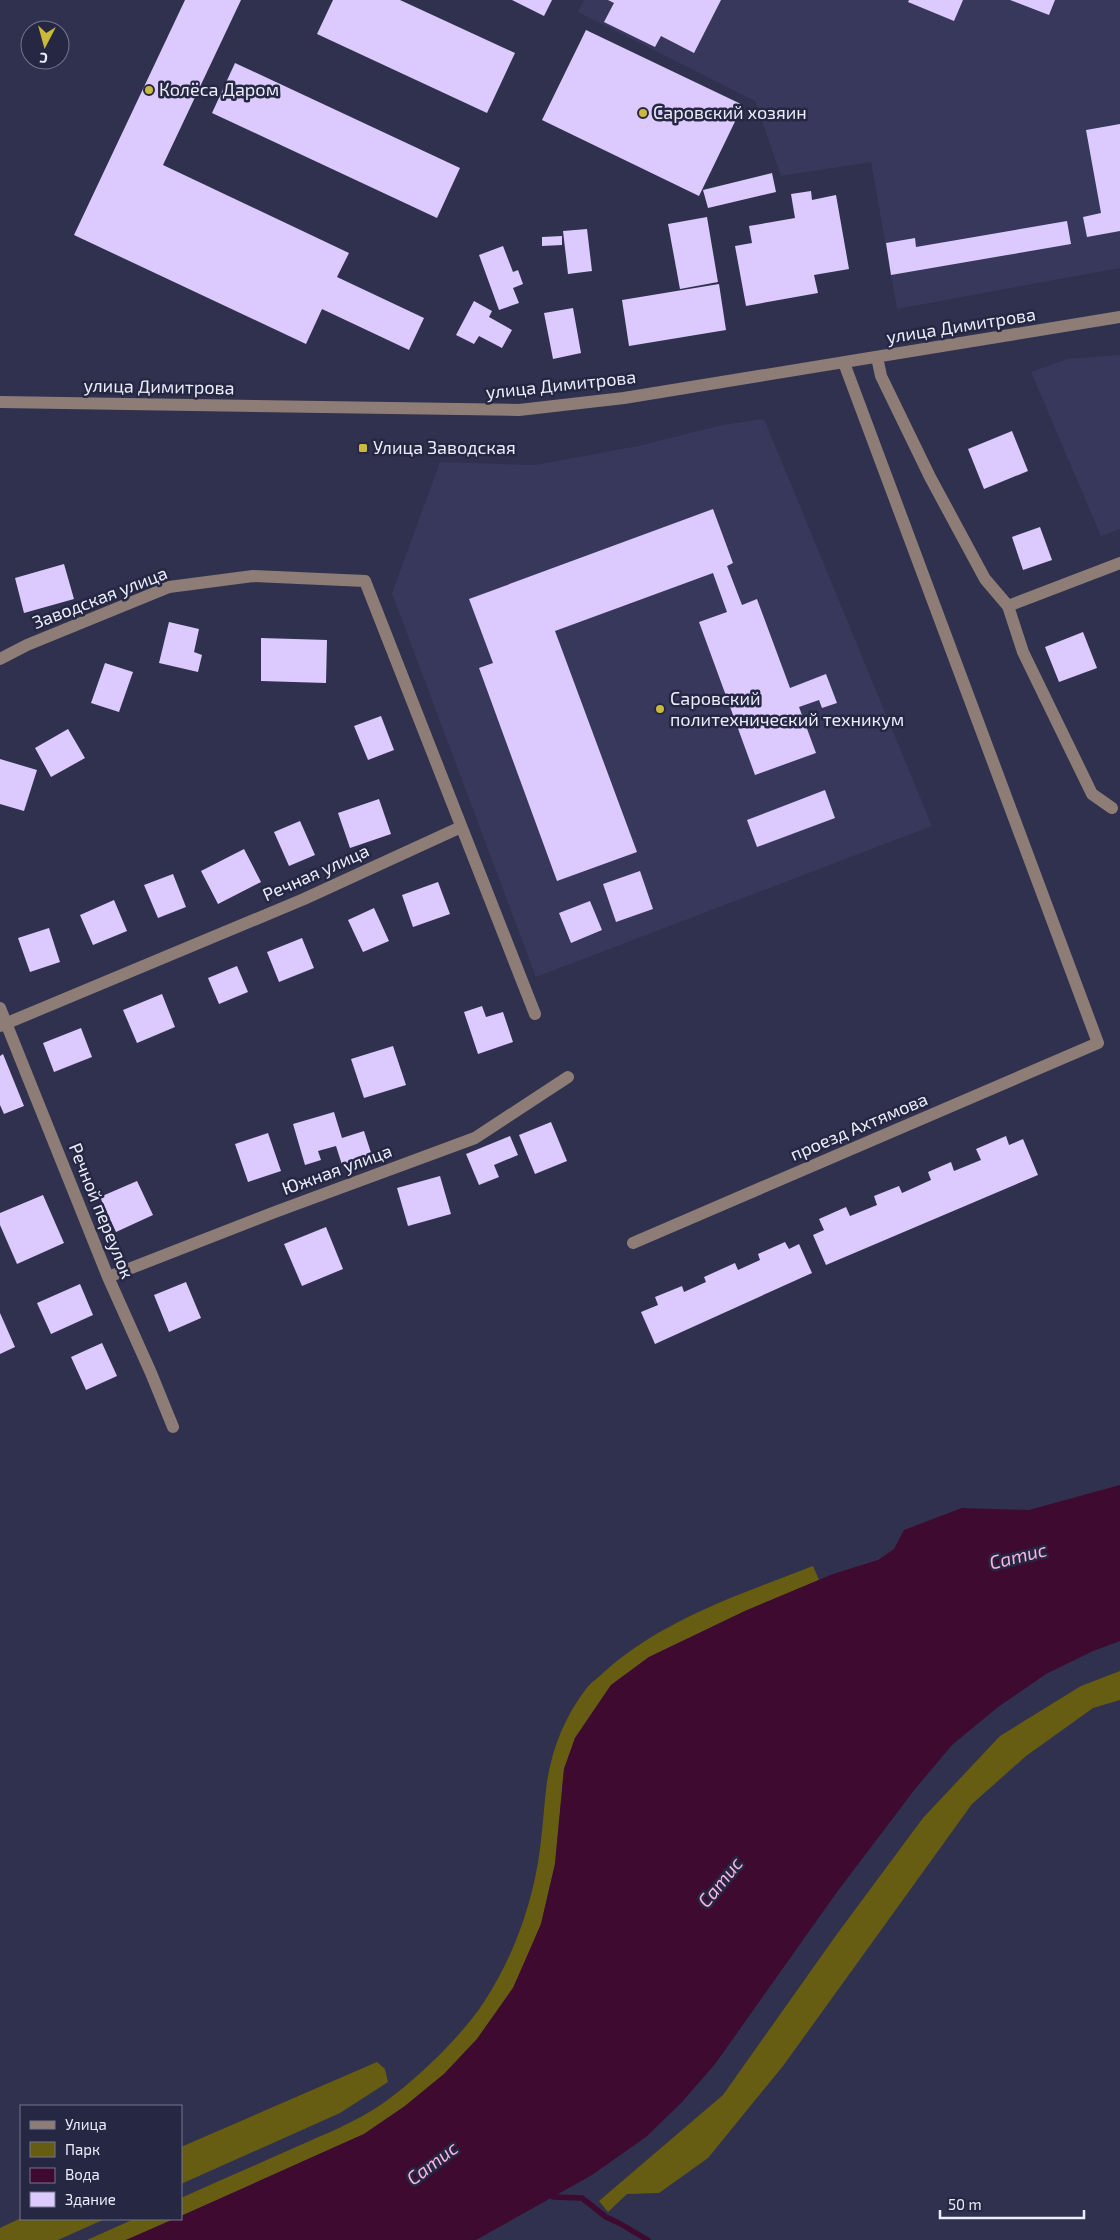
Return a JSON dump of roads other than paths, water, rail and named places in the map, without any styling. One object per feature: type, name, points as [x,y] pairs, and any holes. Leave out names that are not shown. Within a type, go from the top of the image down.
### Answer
[{"type":"street","name":"улица Димитрова","points":[[0,402],[518,410],[624,398],[1120,317]]},
{"type":"street","points":[[877,358],[881,376],[930,477],[984,579],[1008,606],[1023,652],[1092,794],[1112,808]]},
{"type":"street","name":"проезд Ахтямова","points":[[633,1242],[1098,1043],[844,363]]},
{"type":"street","points":[[1008,606],[1120,563]]},
{"type":"street","name":"Заводская улица","points":[[0,659],[27,645],[169,586],[253,576],[365,581],[461,827]]},
{"type":"street","points":[[461,827],[535,1014]]},
{"type":"street","name":"Речная улица","points":[[4,1024],[304,899],[461,827]]},
{"type":"street","name":"Речной переулок","points":[[0,1008],[4,1024],[108,1277],[152,1373],[173,1427]]},
{"type":"street","name":"Южная улица","points":[[108,1277],[275,1212],[475,1138],[568,1076]]},
{"type":"water","name":"Сатис","points":[[1120,1485],[1120,1641],[1093,1651],[1046,1674],[998,1707],[952,1745],[915,1789],[837,1892],[715,2064],[682,2102],[646,2137],[592,2175],[476,2240],[126,2240],[172,2220],[182,2220],[182,2216],[364,2134],[405,2106],[444,2074],[477,2039],[513,1988],[541,1924],[555,1864],[564,1769],[575,1738],[611,1685],[649,1657],[745,1611],[833,1574],[878,1560],[894,1549],[904,1530],[962,1508],[1029,1510]]},
{"type":"waterway","points":[[553,2197],[582,2198],[606,2217],[648,2240]]},
{"type":"place","name":"Колёса Даром","points":[[149,90]]},
{"type":"place","name":"Саровский хозяин","points":[[643,113]]},
{"type":"place","name":"Улица Заводская","points":[[363,448]]},
{"type":"place","name":"Саровский политехнический техникум","points":[[660,709]]}]
